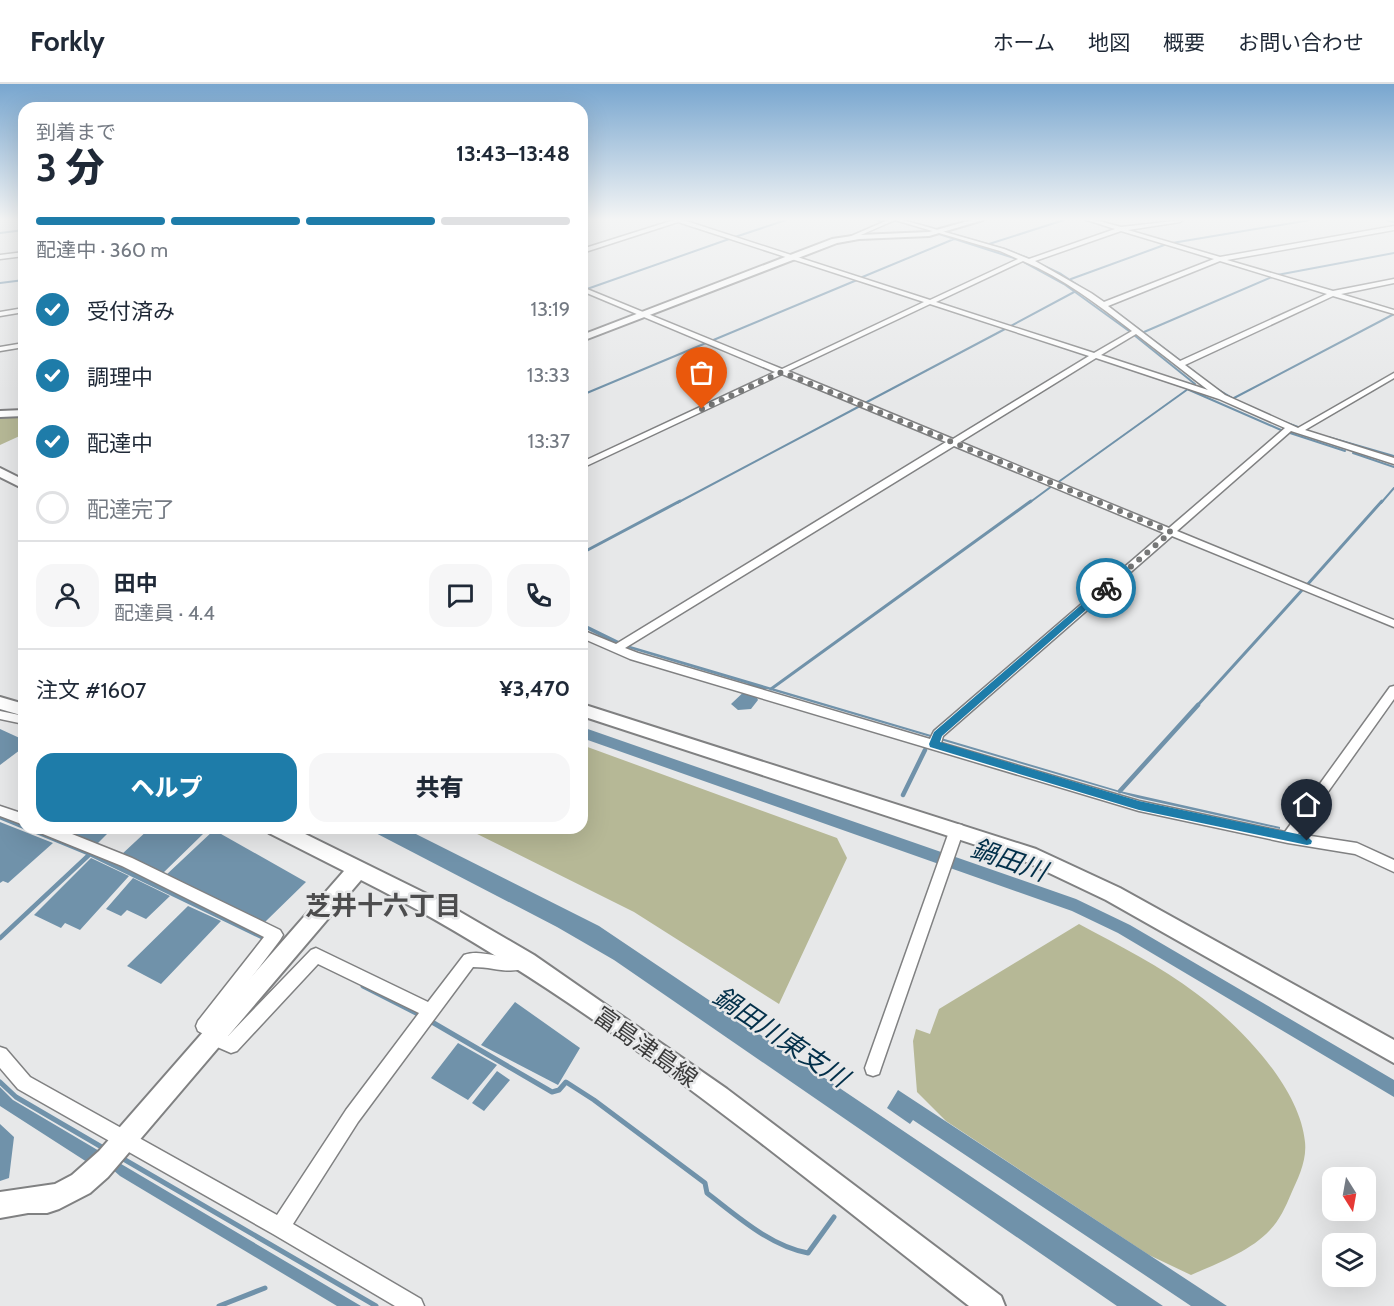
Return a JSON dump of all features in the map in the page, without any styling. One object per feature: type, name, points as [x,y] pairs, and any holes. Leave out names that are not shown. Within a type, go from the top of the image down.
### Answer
[{"type":"street","points":[[588,336],[743,277]]},
{"type":"street","points":[[852,277],[1222,397],[1294,429],[1394,461]]},
{"type":"street","points":[[588,462],[929,302],[987,277]]},
{"type":"street","points":[[1062,277],[1104,305],[1222,397]]},
{"type":"street","points":[[1104,305],[1175,277]]},
{"type":"street","points":[[1280,277],[1394,312]]},
{"type":"street","points":[[1179,364],[1334,293],[1394,281]]},
{"type":"street","points":[[588,292],[1394,624]]},
{"type":"street","points":[[0,314],[18,311]]},
{"type":"street","points":[[619,646],[1136,331]]},
{"type":"street","points":[[0,349],[18,346]]},
{"type":"street","points":[[936,740],[1171,532],[1294,429],[1394,375]]},
{"type":"street","points":[[0,414],[18,413]]},
{"type":"street","points":[[0,472],[18,482]]},
{"type":"street","points":[[588,636],[751,691],[936,740],[1139,806],[1288,838],[1357,849],[1394,866]]},
{"type":"street","points":[[1288,838],[1394,690]]},
{"type":"street","points":[[0,703],[18,708]]},
{"type":"street","points":[[588,712],[1029,854],[1113,894],[1394,1052]]},
{"type":"street","points":[[0,716],[18,719]]},
{"type":"street","points":[[0,811],[18,818]]},
{"type":"street","points":[[873,1068],[957,829]]},
{"type":"street","points":[[58,834],[127,862],[275,935],[204,1026],[231,1045],[252,1019],[298,977],[316,955],[431,1011]]},
{"type":"street","name":"富島津島線","points":[[288,834],[436,908],[526,962],[719,1097],[991,1306]]},
{"type":"street","points":[[0,1205],[27,1200],[45,1200],[69,1191],[98,1170],[122,1145],[358,869]]},
{"type":"street","points":[[280,1227],[352,1116],[469,960],[479,958],[514,966],[526,962]]},
{"type":"street","points":[[0,1055],[24,1083],[122,1145],[280,1227],[414,1306]]},
{"type":"green space","points":[[18,415],[18,437],[0,445],[0,416]]},
{"type":"green space","points":[[588,747],[837,838],[847,858],[779,1004],[634,912],[477,834],[588,834]]},
{"type":"green space","points":[[1079,924],[1169,974],[1231,1022],[1280,1079],[1301,1121],[1305,1142],[1303,1163],[1287,1203],[1276,1222],[1262,1238],[1243,1251],[1191,1275],[1149,1255],[946,1121],[917,1092],[913,1041],[916,1029],[930,1034],[939,1009]]},
{"type":"water","points":[[588,626],[627,645],[1120,791],[1280,827],[1280,829],[1138,798],[767,689],[758,689],[756,696],[758,700],[751,709],[738,710],[731,704],[749,687],[748,684],[618,645],[588,630]]},
{"type":"water","points":[[0,729],[18,737],[18,752],[0,765]]},
{"type":"water","points":[[588,729],[1076,899],[1130,925],[1394,1080],[1394,1097],[1118,933],[1072,911],[588,740]]},
{"type":"water","points":[[0,822],[18,829],[18,834],[30,834],[53,843],[8,883],[3,881],[0,883]]},
{"type":"water","points":[[73,834],[107,834],[96,845]]},
{"type":"water","points":[[144,834],[203,834],[162,874],[121,855]]},
{"type":"water","points":[[210,834],[221,834],[306,882],[265,922],[165,876]]},
{"type":"water","points":[[378,834],[416,834],[599,926],[1163,1306],[1117,1306],[614,960],[557,927]]},
{"type":"water","points":[[91,858],[129,876],[80,930],[65,923],[61,928],[34,915]]},
{"type":"water","points":[[133,878],[170,896],[146,919],[127,910],[121,916],[106,909]]},
{"type":"water","points":[[188,906],[221,921],[161,984],[127,966]]},
{"type":"water","points":[[515,1002],[580,1048],[558,1085],[481,1045]]},
{"type":"water","points":[[458,1043],[497,1065],[468,1100],[431,1078]]},
{"type":"water","points":[[497,1071],[510,1080],[484,1111],[472,1103]]},
{"type":"water","points":[[0,1087],[13,1100],[361,1306],[337,1306],[120,1176],[112,1169],[87,1162],[0,1106]]},
{"type":"water","points":[[898,1090],[1227,1306],[1191,1306],[913,1120],[910,1124],[887,1108]]},
{"type":"water","points":[[0,1124],[14,1137],[9,1178],[0,1181]]},
{"type":"waterway","points":[[588,289],[621,277]]},
{"type":"waterway","points":[[1051,277],[1075,292]]},
{"type":"waterway","points":[[1066,277],[1102,301]]},
{"type":"waterway","points":[[1071,279],[1076,277]]},
{"type":"waterway","points":[[1144,332],[1272,277]]},
{"type":"waterway","points":[[711,341],[857,280]]},
{"type":"waterway","points":[[0,283],[18,281]]},
{"type":"waterway","points":[[1009,327],[1075,292]]},
{"type":"waterway","points":[[1075,292],[1129,331]]},
{"type":"waterway","points":[[1107,305],[1182,362]]},
{"type":"waterway","points":[[1234,398],[1394,314]]},
{"type":"waterway","points":[[865,403],[1005,329]]},
{"type":"waterway","points":[[1134,335],[1195,384],[1191,387]]},
{"type":"waterway","points":[[588,392],[706,343]]},
{"type":"waterway","points":[[1185,365],[1195,372]]},
{"type":"waterway","points":[[1212,386],[1234,399]]},
{"type":"waterway","points":[[1057,483],[1188,389]]},
{"type":"waterway","points":[[1188,389],[1281,430]]},
{"type":"waterway","points":[[677,503],[860,406]]},
{"type":"waterway","points":[[1279,420],[1298,427]]},
{"type":"waterway","points":[[1290,433],[1345,451]]},
{"type":"waterway","points":[[1328,437],[1394,456]]},
{"type":"waterway","points":[[1353,453],[1394,467]]},
{"type":"waterway","points":[[1029,503],[1052,486]]},
{"type":"waterway","points":[[1381,503],[1394,488]]},
{"type":"waterway","points":[[588,550],[680,501]]},
{"type":"waterway","points":[[771,689],[1031,501]]},
{"type":"waterway","points":[[1307,585],[1382,501]]},
{"type":"waterway","points":[[1196,707],[1303,589]]},
{"type":"waterway","points":[[1120,791],[1198,705]]},
{"type":"waterway","points":[[903,795],[925,750]]},
{"type":"waterway","points":[[0,817],[18,824]]},
{"type":"waterway","points":[[42,834],[90,854]]},
{"type":"waterway","points":[[0,938],[90,854]]},
{"type":"waterway","points":[[90,854],[264,938]]},
{"type":"waterway","points":[[363,986],[418,1014]]},
{"type":"waterway","points":[[432,1022],[552,1092],[559,1090],[566,1082],[594,1100],[705,1183],[707,1193],[742,1220],[780,1244],[808,1253],[834,1217]]},
{"type":"waterway","points":[[0,1082],[16,1097],[105,1149]]},
{"type":"waterway","points":[[120,1157],[376,1306]]},
{"type":"waterway","points":[[219,1306],[265,1288]]},
{"type":"way so far","points":[[702,409],[782,372],[1171,532],[1106,588]]},
{"type":"district","name":"芝井十六丁目","points":[[383,906]]},
{"type":"route","points":[[1106,588],[938,734],[934,744],[1139,806],[1307,841]]},
{"type":"water label","name":"鍋田川","points":[[1009,860]]},
{"type":"water label","name":"鍋田川東支川","points":[[781,1037]]}]
